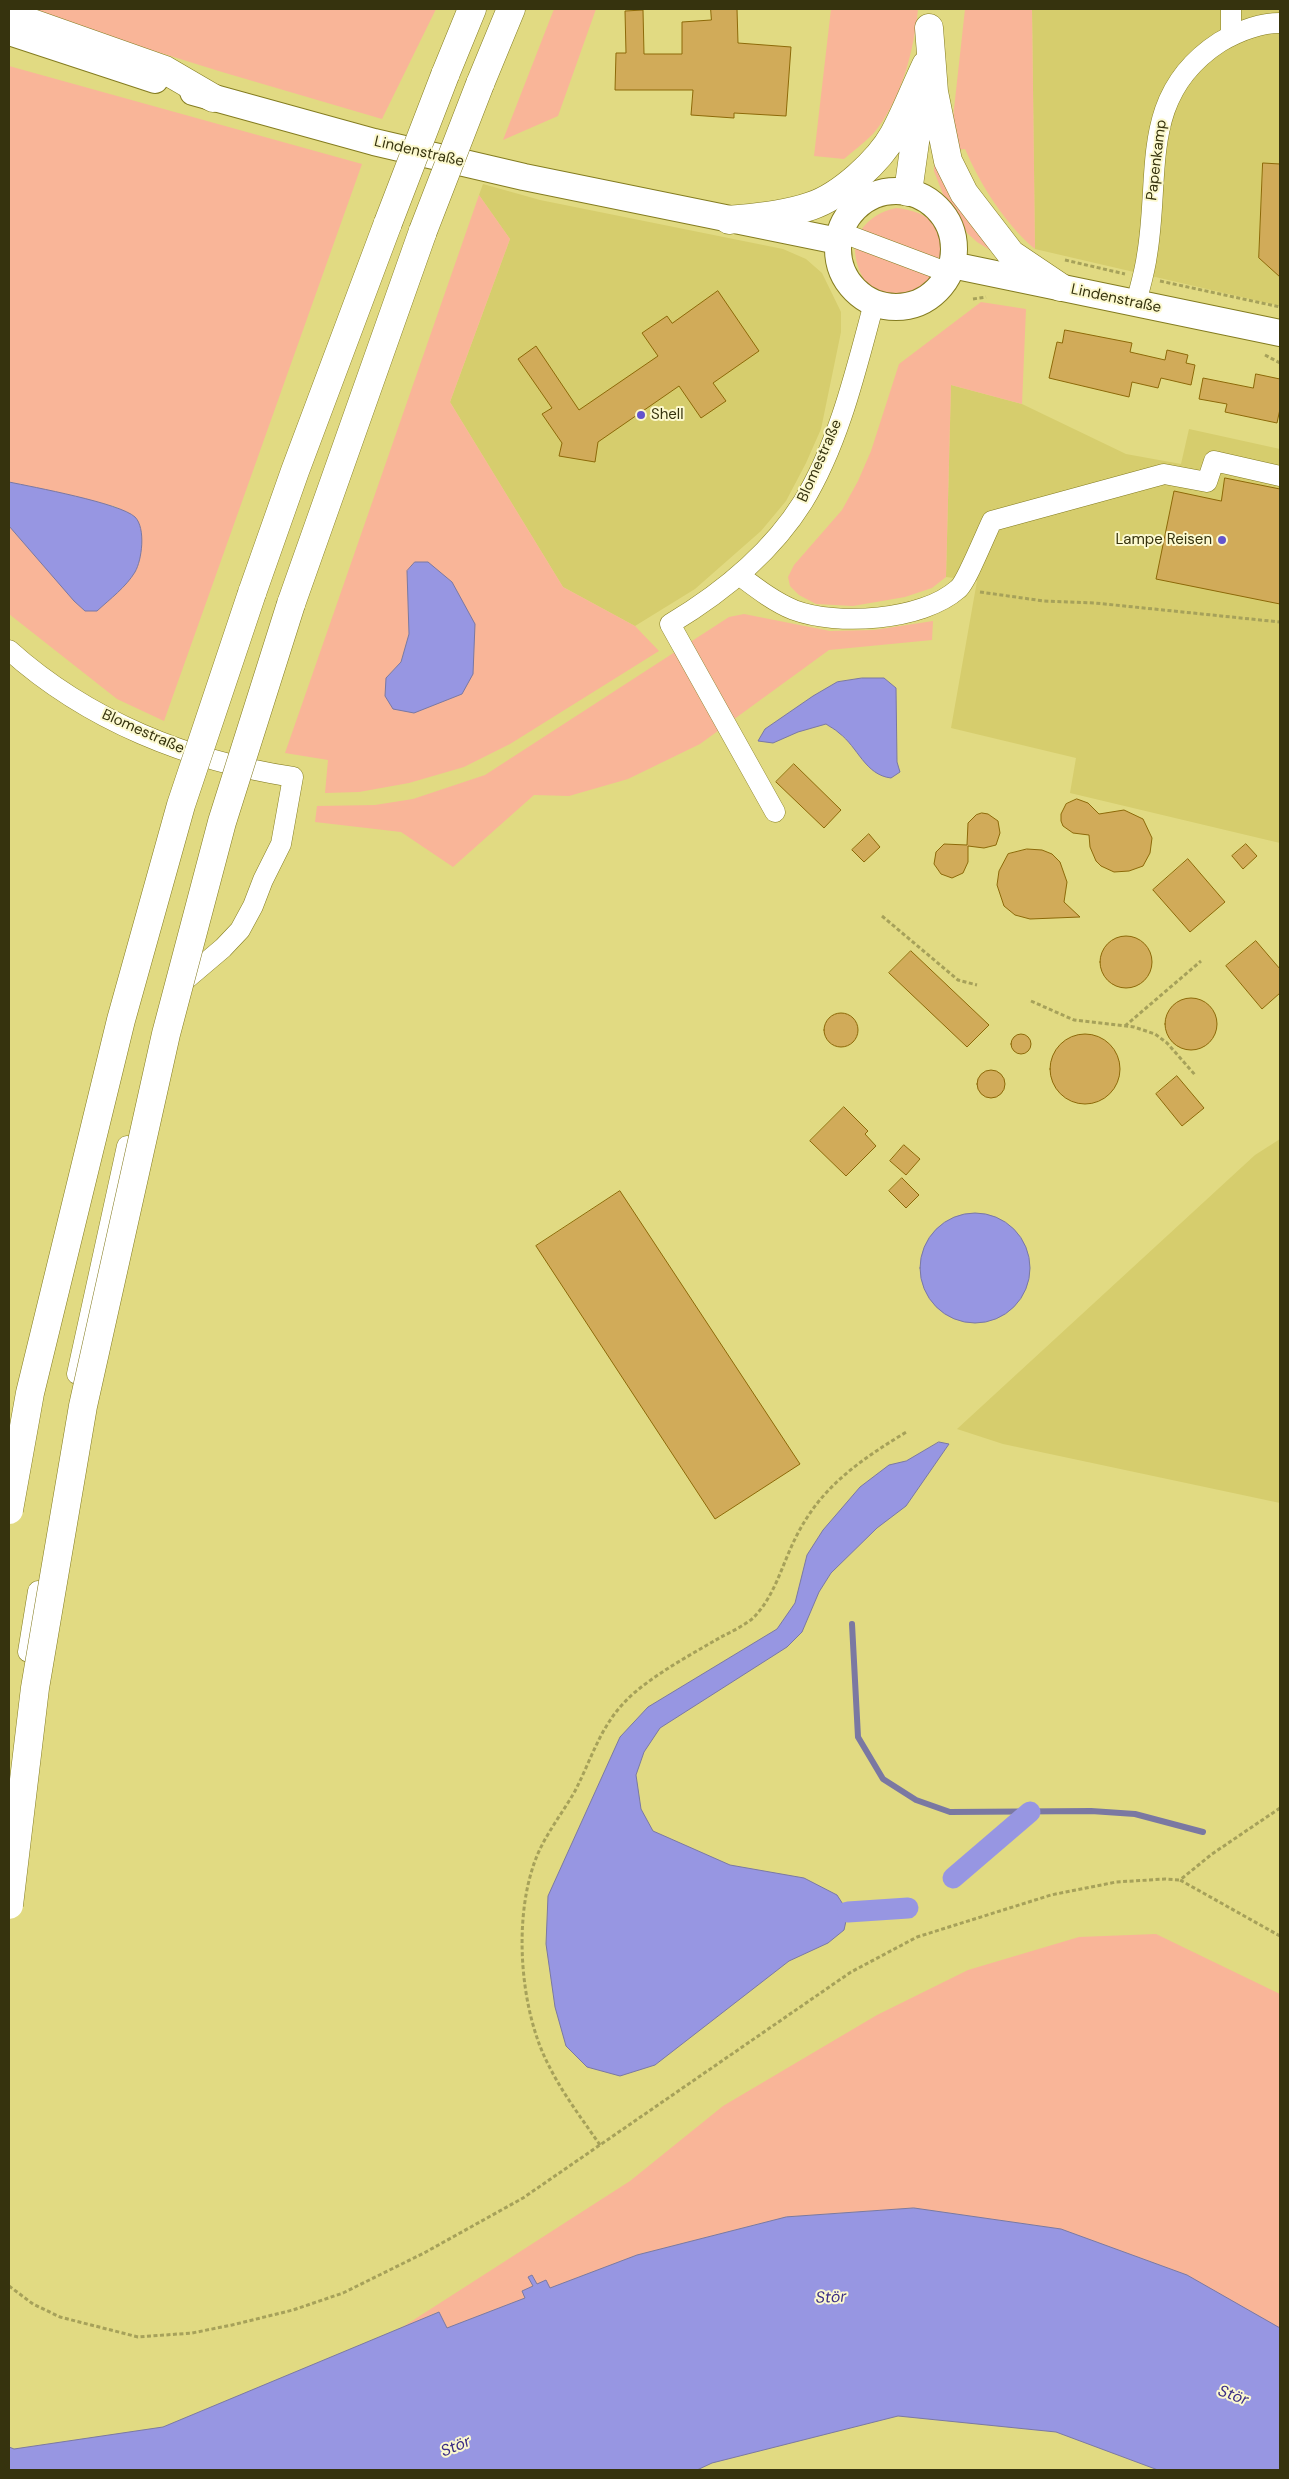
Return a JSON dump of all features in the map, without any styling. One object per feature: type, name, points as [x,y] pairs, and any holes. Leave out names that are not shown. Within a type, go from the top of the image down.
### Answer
[{"type":"highway","points":[[9,1510],[30,1393],[120,1020],[181,805],[252,593],[321,399],[472,9]]},
{"type":"highway","points":[[9,1905],[35,1688],[88,1387],[166,1034],[222,822],[291,604],[423,231],[511,9]]},
{"type":"highway","points":[[9,15],[165,70],[213,98]]},
{"type":"highway","points":[[908,192],[926,65],[930,18]]},
{"type":"highway","points":[[930,18],[934,92],[948,161],[964,193],[1012,254],[1060,287]]},
{"type":"highway","points":[[729,220],[784,214],[813,205],[855,178],[871,163],[893,136],[926,65]]},
{"type":"main road","name":"Lindenstraße","points":[[9,32],[213,98],[374,142],[729,220],[839,236]]},
{"type":"main road","points":[[9,46],[43,44]]},
{"type":"main road","points":[[894,191],[908,192],[931,203],[948,224],[953,237],[951,269],[939,288],[925,299],[909,306],[891,307],[874,303],[862,297],[845,278],[838,254],[839,236],[852,211],[871,197],[894,191]]},
{"type":"main road","name":"Lindenstraße","points":[[951,269],[1060,287],[1280,333]]},
{"type":"street","points":[[1231,9],[1231,36]]},
{"type":"street","name":"Papenkamp","points":[[1136,303],[1148,255],[1158,137],[1164,109],[1181,76],[1203,55],[1231,36],[1260,24],[1280,23]]},
{"type":"street","points":[[839,236],[951,269]]},
{"type":"street","name":"Blomestraße","points":[[775,812],[670,624],[739,575],[781,532],[803,502],[835,433],[860,356],[874,303]]},
{"type":"street","points":[[739,575],[791,609],[806,614],[829,617],[874,617],[907,612],[927,607],[960,588],[992,521],[1164,474],[1207,482],[1214,461],[1280,476]]},
{"type":"street","name":"Blomestraße","points":[[9,650],[63,694],[131,730],[224,764],[293,777],[281,844],[240,930],[223,948],[163,1000],[83,1343],[32,1624],[9,1793]]},
{"type":"path","points":[[960,588],[1044,600],[1095,603],[1280,622]]},
{"type":"path","points":[[882,916],[958,980],[977,985]]},
{"type":"path","points":[[1124,1026],[1201,961]]},
{"type":"path","points":[[1031,1001],[1074,1020],[1124,1026],[1155,1034],[1167,1043],[1196,1076]]},
{"type":"path","points":[[600,2145],[548,2065],[538,2040],[529,2006],[522,1945],[523,1920],[527,1888],[535,1860],[575,1790],[606,1723],[620,1706],[653,1680],[751,1620],[766,1601],[776,1583],[796,1535],[831,1487],[857,1463],[908,1431]]},
{"type":"path","points":[[1180,1880],[1212,1854],[1280,1808]]},
{"type":"path","points":[[9,2286],[33,2304],[60,2317],[138,2337],[192,2333],[232,2325],[293,2310],[343,2293],[424,2253],[523,2198],[851,1972],[916,1937],[1051,1895],[1116,1882],[1180,1880],[1280,1936]]},
{"type":"shaded area","points":[[19,9],[436,9],[382,119]]},
{"type":"shaded area","points":[[554,9],[596,9],[558,116],[503,140]]},
{"type":"shaded area","points":[[831,9],[918,9],[909,58],[891,106],[873,134],[844,159],[814,156]]},
{"type":"shaded area","points":[[965,9],[1032,9],[1035,249],[1014,228],[994,203],[965,149],[956,150],[953,118]]},
{"type":"shaded area","points":[[1032,9],[1280,9],[1280,306],[1035,249]]},
{"type":"shaded area","points":[[9,66],[362,164],[164,721],[117,699],[9,614],[9,526],[85,611],[97,611],[135,571],[117,507],[9,482]]},
{"type":"shaded area","points":[[934,152],[1003,258],[977,242],[967,233],[957,212],[946,202],[934,171]]},
{"type":"shaded area","name":"Shell","points":[[483,184],[540,200],[783,249],[806,259],[822,273],[841,312],[841,332],[821,429],[786,501],[761,531],[695,589],[635,626],[563,587],[450,402],[510,239],[479,195]]},
{"type":"shaded area","points":[[479,195],[510,239],[450,402],[563,587],[635,626],[659,651],[510,744],[464,767],[409,783],[359,792],[325,793],[328,760],[285,753]],"holes":[[[407,571],[414,713],[386,678],[401,662],[409,634]]]},
{"type":"shaded area","points":[[896,208],[919,213],[935,225],[944,242],[944,265],[860,231],[876,216]]},
{"type":"shaded area","points":[[855,244],[938,278],[926,291],[910,298],[897,300],[885,297],[866,282],[856,258]]},
{"type":"shaded area","points":[[981,302],[1026,309],[1022,404],[951,385],[946,577],[932,588],[905,597],[853,606],[816,604],[799,595],[790,586],[788,577],[794,565],[842,510],[858,481],[871,451],[899,364]]},
{"type":"shaded area","points":[[951,385],[1022,404],[1126,454],[1181,464],[1189,429],[1280,449],[1280,843],[1070,793],[1076,758],[951,728],[977,581],[946,577]]},
{"type":"shaded area","points":[[744,614],[830,631],[874,630],[933,621],[932,640],[829,650],[700,744],[628,779],[569,796],[534,795],[453,867],[401,832],[315,822],[317,806],[375,805],[413,799],[485,775],[729,617]]},
{"type":"shaded area","points":[[1280,1139],[1280,1503],[1003,1444],[957,1429],[1255,1155]]},
{"type":"shaded area","points":[[1156,1934],[1280,1994],[1280,2328],[1278,2329],[1187,2275],[1061,2229],[914,2208],[786,2217],[637,2255],[550,2288],[537,2284],[532,2275],[533,2286],[522,2291],[525,2298],[447,2328],[438,2312],[401,2328],[630,2181],[723,2106],[877,2015],[968,1970],[1079,1937]]},
{"type":"water","points":[[9,482],[95,501],[112,506],[135,517],[142,536],[140,560],[135,572],[122,588],[97,611],[85,611],[74,601],[9,526]]},
{"type":"water","points":[[415,562],[428,562],[452,582],[475,624],[473,674],[462,694],[414,713],[393,709],[385,696],[386,678],[401,662],[409,634],[407,571]]},
{"type":"water","points":[[862,678],[884,678],[896,688],[897,762],[900,772],[891,778],[875,772],[862,760],[846,739],[826,724],[798,732],[773,743],[758,741],[765,729],[813,696],[837,682]]},
{"type":"water","points":[[975,1213],[996,1217],[1014,1229],[1026,1247],[1030,1268],[1026,1289],[1014,1307],[996,1319],[975,1323],[954,1319],[936,1307],[924,1289],[920,1268],[924,1247],[936,1229],[954,1217]]},
{"type":"water","points":[[939,1442],[949,1444],[906,1506],[877,1528],[831,1573],[819,1592],[802,1632],[787,1647],[660,1728],[644,1752],[636,1775],[641,1809],[653,1831],[730,1865],[804,1878],[837,1895],[848,1912],[844,1930],[828,1943],[789,1961],[655,2065],[620,2076],[587,2067],[566,2046],[555,2007],[546,1944],[548,1896],[620,1737],[648,1707],[777,1629],[795,1603],[807,1555],[823,1530],[860,1487],[889,1465],[906,1461]]},
{"type":"water","name":"Stör","points":[[914,2208],[1061,2229],[1187,2275],[1280,2328],[1280,2470],[1158,2470],[1056,2432],[898,2416],[712,2463],[697,2470],[9,2470],[9,2447],[14,2449],[163,2427],[439,2312],[447,2328],[525,2298],[522,2291],[533,2286],[528,2277],[532,2275],[537,2284],[546,2280],[550,2288],[637,2255],[786,2217]]},
{"type":"building","points":[[711,9],[737,9],[738,43],[791,47],[786,116],[734,113],[734,118],[691,115],[693,90],[615,90],[616,53],[626,53],[625,11],[643,10],[644,54],[682,54],[682,22],[711,20]]},
{"type":"building","points":[[1263,163],[1280,164],[1280,277],[1259,258]]},
{"type":"building","points":[[718,291],[759,351],[713,383],[726,401],[701,418],[679,386],[598,442],[595,462],[559,456],[562,443],[542,414],[552,408],[518,359],[536,346],[579,410],[658,356],[642,333],[667,316],[672,323]]},
{"type":"building","points":[[1065,330],[1132,343],[1130,352],[1165,360],[1167,350],[1188,355],[1186,363],[1195,365],[1191,385],[1161,378],[1158,388],[1132,382],[1129,397],[1049,378],[1057,342],[1062,343]]},
{"type":"building","points":[[1256,374],[1280,379],[1280,409],[1277,423],[1225,412],[1227,404],[1199,399],[1203,378],[1253,388]]},
{"type":"building","name":"Lampe Reisen","points":[[1225,478],[1280,489],[1280,604],[1156,579],[1174,491],[1221,501]]},
{"type":"building","points":[[794,764],[841,810],[824,828],[776,782]]},
{"type":"building","points":[[1077,799],[1088,803],[1099,814],[1124,810],[1143,819],[1152,838],[1150,853],[1143,866],[1129,871],[1114,872],[1101,866],[1096,861],[1090,847],[1089,835],[1073,833],[1063,826],[1061,821],[1061,814],[1066,804]]},
{"type":"building","points":[[988,814],[998,821],[1000,833],[996,845],[984,848],[968,846],[968,862],[963,873],[952,878],[941,874],[934,864],[936,852],[944,844],[967,845],[968,823],[976,815]]},
{"type":"building","points":[[869,834],[880,847],[864,862],[852,850]]},
{"type":"building","points":[[1246,844],[1257,856],[1243,869],[1232,856]]},
{"type":"building","points":[[1027,849],[1042,850],[1052,854],[1060,862],[1067,882],[1064,902],[1080,917],[1030,919],[1015,915],[1004,906],[997,885],[999,871],[1008,854]]},
{"type":"building","points":[[1188,859],[1225,902],[1190,932],[1153,890]]},
{"type":"building","points":[[1121,936],[1131,936],[1145,943],[1152,957],[1152,967],[1145,981],[1131,988],[1121,988],[1111,984],[1104,977],[1100,967],[1100,957],[1104,947],[1111,940]]},
{"type":"building","points":[[1256,941],[1280,969],[1280,993],[1262,1009],[1226,966]]},
{"type":"building","points":[[911,951],[989,1025],[967,1047],[889,973]]},
{"type":"building","points":[[1186,998],[1196,998],[1210,1005],[1217,1019],[1217,1029],[1210,1043],[1196,1050],[1186,1050],[1176,1046],[1169,1039],[1165,1029],[1165,1019],[1169,1009],[1176,1002]]},
{"type":"building","points":[[841,1013],[848,1014],[853,1018],[857,1023],[857,1037],[853,1042],[848,1046],[841,1047],[834,1046],[829,1042],[825,1037],[824,1030],[825,1023],[829,1018],[834,1014]]},
{"type":"building","points":[[1021,1034],[1028,1037],[1031,1044],[1028,1051],[1021,1054],[1014,1051],[1011,1044],[1014,1037]]},
{"type":"building","points":[[1085,1034],[1104,1040],[1114,1050],[1120,1069],[1114,1088],[1104,1098],[1085,1104],[1066,1098],[1056,1088],[1050,1069],[1056,1050],[1066,1040]]},
{"type":"building","points":[[991,1070],[1001,1074],[1005,1084],[1001,1094],[991,1098],[981,1094],[977,1084],[981,1074]]},
{"type":"building","points":[[1177,1076],[1204,1108],[1182,1126],[1156,1094]]},
{"type":"building","points":[[844,1107],[868,1131],[865,1134],[876,1146],[846,1176],[810,1141]]},
{"type":"building","points":[[904,1145],[920,1159],[906,1175],[890,1161]]},
{"type":"building","points":[[902,1178],[919,1195],[906,1208],[889,1191]]},
{"type":"building","points":[[620,1191],[800,1464],[715,1519],[536,1246]]},
{"type":"waterway","points":[[852,1624],[858,1737],[883,1779],[916,1800],[950,1812],[1091,1811],[1135,1814],[1203,1832]]},
{"type":"waterway","points":[[953,1878],[1030,1812]]},
{"type":"waterway","points":[[848,1912],[908,1908]]},
{"type":"place","name":"Shell","points":[[641,415]]},
{"type":"place","name":"Lampe Reisen","points":[[1222,540]]}]
